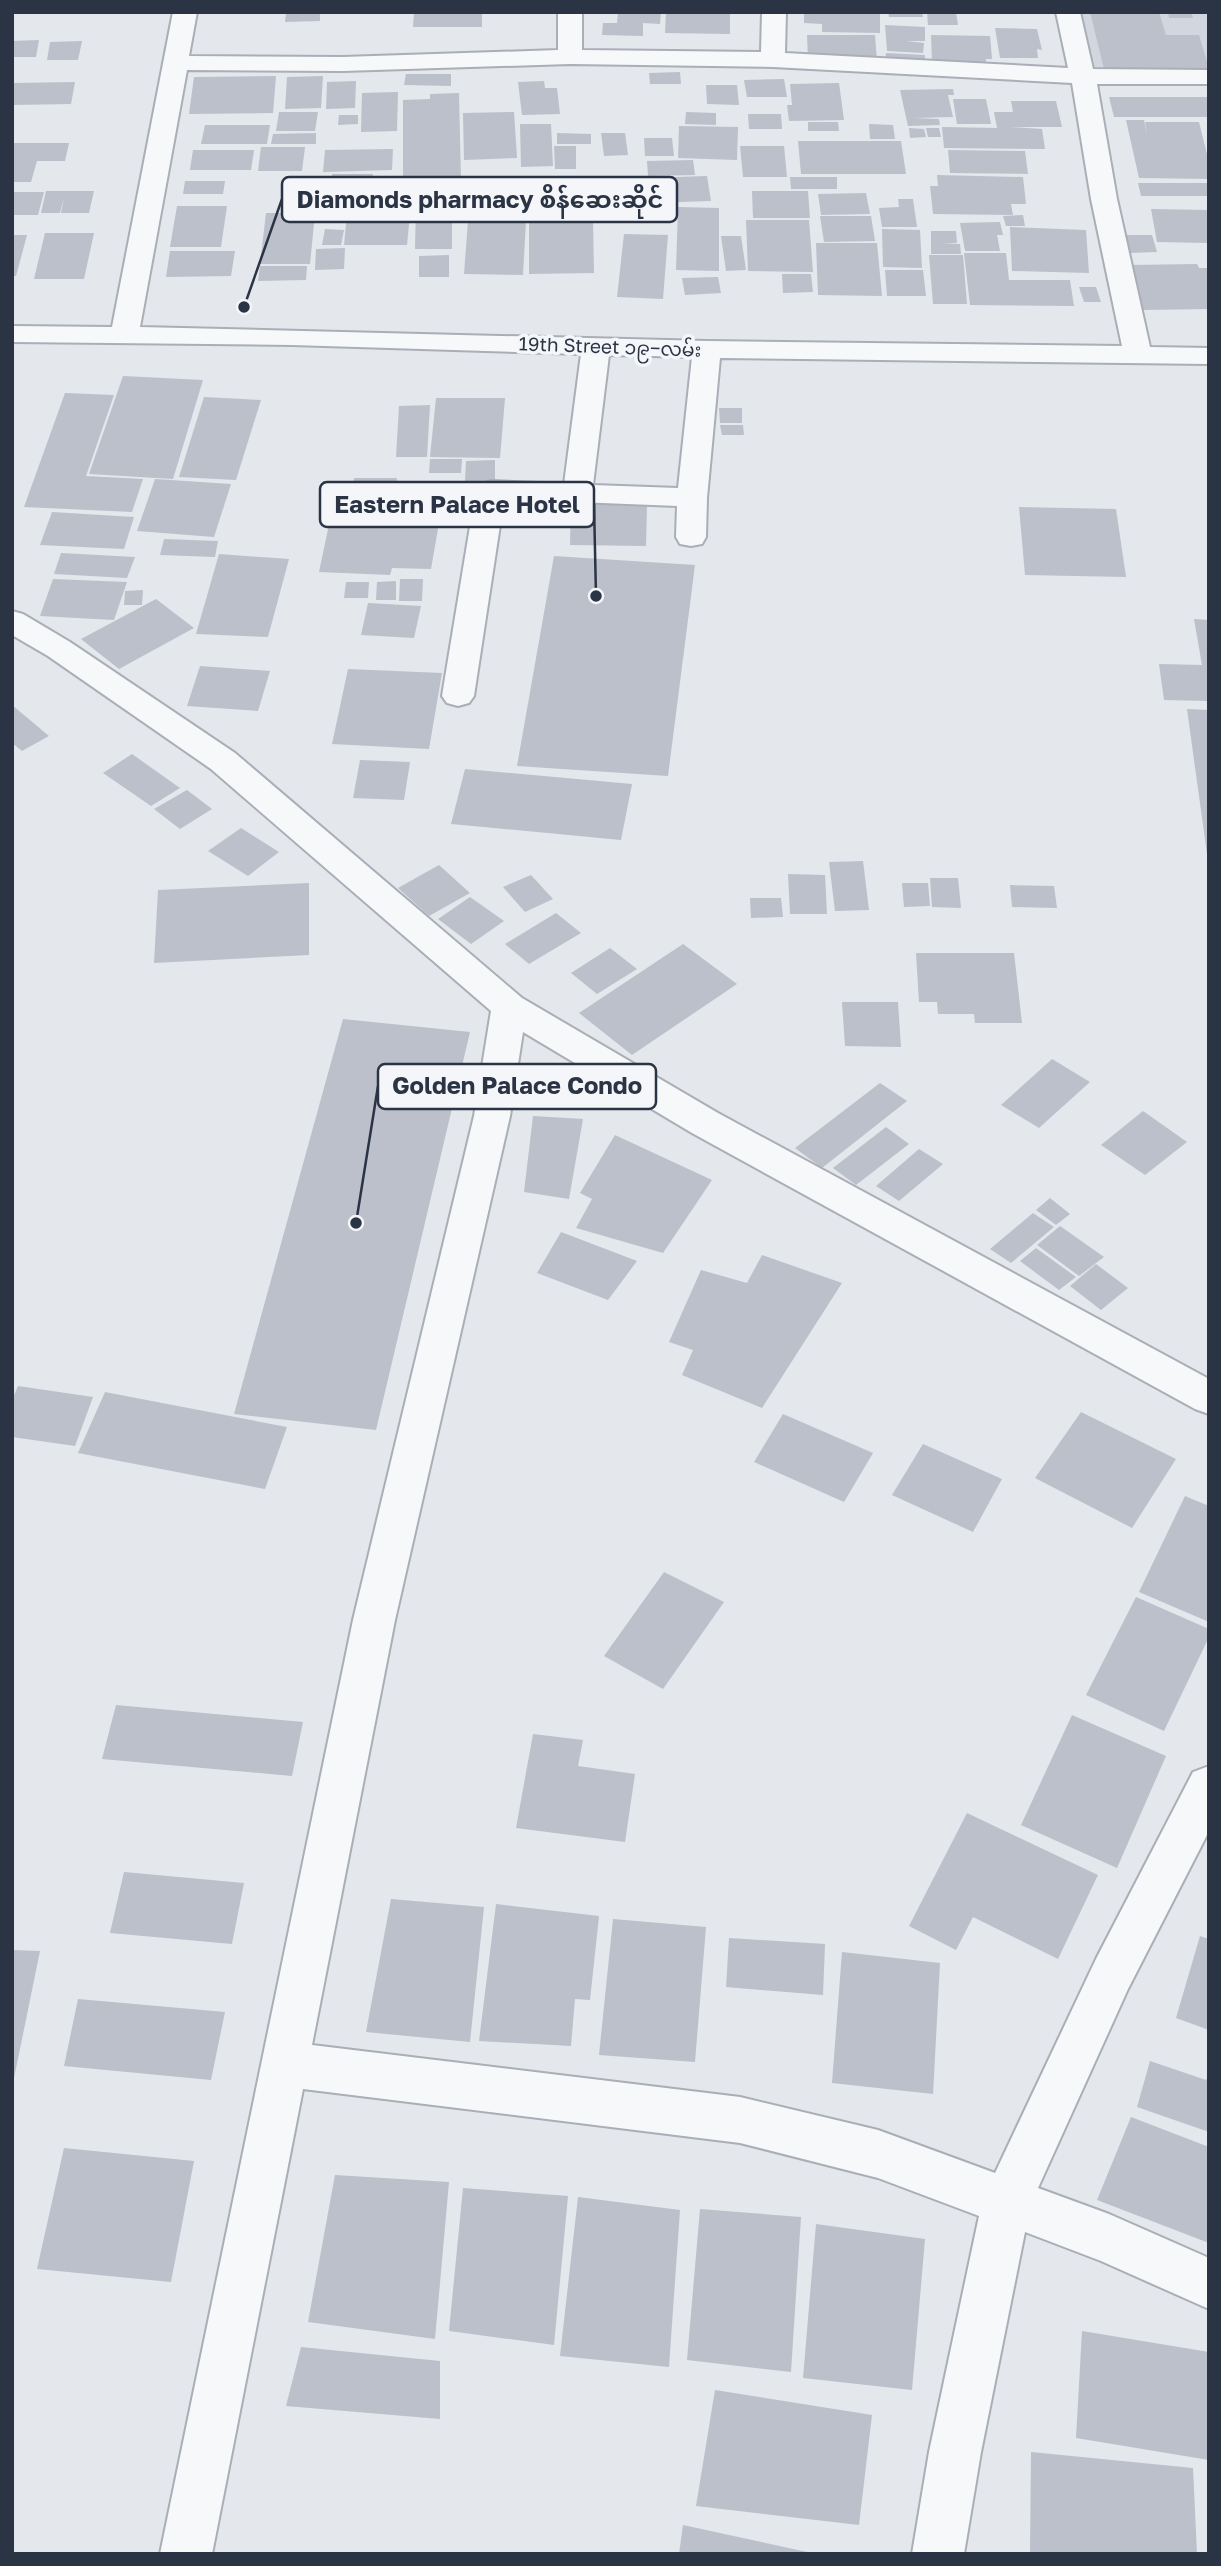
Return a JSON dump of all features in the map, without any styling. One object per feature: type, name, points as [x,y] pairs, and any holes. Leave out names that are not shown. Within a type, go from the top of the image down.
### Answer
[{"type":"street","points":[[125,334],[186,12]]},
{"type":"street","points":[[570,12],[570,57]]},
{"type":"street","points":[[773,60],[774,12]]},
{"type":"street","points":[[1068,12],[1138,356]]},
{"type":"street","points":[[176,63],[343,64],[570,57],[773,60],[1083,76],[1209,77]]},
{"type":"street","name":"19th Street ၁၉−လမ်း","points":[[12,334],[125,334],[707,349],[1209,356]]},
{"type":"street","points":[[577,494],[596,346]]},
{"type":"street","points":[[691,537],[692,498],[707,349]]},
{"type":"street","points":[[458,695],[491,490],[692,498]]},
{"type":"street","points":[[12,621],[59,649],[223,761],[509,1007],[716,1130],[1209,1398]]},
{"type":"street","points":[[186,2554],[374,1620],[492,1116],[509,1007]]},
{"type":"street","points":[[938,2554],[955,2452],[1007,2201],[1112,1974],[1209,1786]]},
{"type":"street","points":[[284,2064],[740,2120],[878,2154],[1109,2239],[1209,2284]]},
{"type":"shaded area","points":[[1078,12],[1209,12],[1209,79],[1092,80]]},
{"type":"building","points":[[286,12],[320,12],[320,21],[285,22]]},
{"type":"building","points":[[414,12],[482,12],[482,27],[413,27]]},
{"type":"building","points":[[618,12],[661,12],[660,24],[643,23],[643,36],[602,35],[603,23],[617,23]]},
{"type":"building","points":[[666,12],[730,12],[730,34],[665,33]]},
{"type":"building","points":[[804,12],[880,12],[880,33],[822,32],[822,24],[804,23]]},
{"type":"building","points":[[888,12],[922,12],[923,17],[889,17]]},
{"type":"building","points":[[927,12],[956,12],[958,25],[928,25]]},
{"type":"building","points":[[1090,12],[1159,12],[1166,35],[1199,35],[1209,68],[1104,69]]},
{"type":"building","points":[[1168,12],[1191,12],[1193,18],[1169,18]]},
{"type":"building","points":[[885,25],[925,27],[925,41],[906,41],[924,43],[923,53],[887,51]]},
{"type":"building","points":[[995,28],[1037,29],[1042,50],[1037,49],[1038,58],[1000,58]]},
{"type":"building","points":[[807,35],[875,35],[877,61],[808,59]]},
{"type":"building","points":[[931,35],[990,36],[992,59],[986,59],[986,64],[932,62]]},
{"type":"building","points":[[39,40],[36,57],[12,57],[12,41]]},
{"type":"building","points":[[82,41],[78,60],[47,60],[50,42]]},
{"type":"building","points":[[886,53],[925,55],[925,62],[885,60]]},
{"type":"building","points":[[680,72],[681,84],[650,84],[649,73]]},
{"type":"building","points":[[406,74],[451,74],[451,86],[404,85]]},
{"type":"building","points":[[276,76],[273,113],[189,114],[194,77]]},
{"type":"building","points":[[323,76],[321,108],[285,109],[287,77]]},
{"type":"building","points":[[784,79],[787,97],[747,97],[744,80]]},
{"type":"building","points":[[356,81],[355,108],[326,109],[327,82]]},
{"type":"building","points":[[544,81],[545,88],[557,88],[560,114],[522,115],[518,82]]},
{"type":"building","points":[[75,82],[71,104],[12,105],[12,83]]},
{"type":"building","points":[[839,83],[844,120],[789,121],[787,105],[792,105],[790,84]]},
{"type":"building","points":[[706,85],[737,85],[739,105],[707,104]]},
{"type":"building","points":[[953,89],[954,95],[948,95],[953,117],[914,118],[939,119],[940,125],[908,126],[900,90]]},
{"type":"building","points":[[398,92],[397,131],[361,132],[362,93]]},
{"type":"building","points":[[459,93],[461,181],[403,182],[403,100],[430,99],[430,94]]},
{"type":"building","points":[[1109,97],[1209,97],[1209,117],[1114,117]]},
{"type":"building","points":[[953,99],[986,99],[991,124],[957,124]]},
{"type":"building","points":[[1011,101],[1056,101],[1062,127],[1011,127],[1042,129],[1045,149],[944,148],[942,127],[997,128],[994,112],[1013,112]]},
{"type":"building","points":[[279,112],[318,112],[315,131],[276,131]]},
{"type":"building","points":[[514,112],[517,158],[464,160],[463,113]]},
{"type":"building","points":[[686,112],[716,113],[716,125],[685,124]]},
{"type":"building","points":[[748,114],[781,114],[782,129],[749,129]]},
{"type":"building","points":[[339,115],[358,115],[358,124],[338,125]]},
{"type":"building","points":[[1126,120],[1144,120],[1147,136],[1145,122],[1199,122],[1209,162],[1209,179],[1139,178]]},
{"type":"building","points":[[808,122],[838,122],[839,131],[808,131]]},
{"type":"building","points":[[520,124],[551,124],[553,166],[521,167]]},
{"type":"building","points":[[869,124],[893,125],[895,139],[870,139]]},
{"type":"building","points":[[205,125],[270,125],[267,144],[201,144]]},
{"type":"building","points":[[679,126],[738,127],[737,160],[678,158]]},
{"type":"building","points":[[909,128],[924,129],[926,137],[910,138]]},
{"type":"building","points":[[926,128],[939,128],[941,137],[928,137]]},
{"type":"building","points":[[316,133],[316,144],[271,144],[273,134]]},
{"type":"building","points":[[557,133],[591,134],[591,144],[557,144]]},
{"type":"building","points":[[601,133],[625,133],[628,155],[604,156]]},
{"type":"building","points":[[644,138],[672,138],[674,156],[645,156]]},
{"type":"building","points":[[798,141],[901,141],[906,174],[801,174]]},
{"type":"building","points":[[12,143],[69,143],[65,161],[37,161],[31,182],[12,182]]},
{"type":"building","points":[[554,146],[576,146],[576,169],[555,169]]},
{"type":"building","points":[[740,146],[784,146],[787,177],[743,177]]},
{"type":"building","points":[[261,147],[305,147],[302,171],[258,171]]},
{"type":"building","points":[[393,149],[392,170],[323,172],[325,150]]},
{"type":"building","points":[[193,150],[254,150],[251,170],[190,170]]},
{"type":"building","points":[[948,150],[1025,151],[1028,174],[950,173]]},
{"type":"building","points":[[693,160],[695,175],[648,176],[647,161]]},
{"type":"building","points":[[332,174],[373,174],[372,188],[331,188]]},
{"type":"building","points":[[937,175],[1023,177],[1026,204],[1011,204],[1013,215],[933,214],[930,186],[938,186]]},
{"type":"building","points":[[707,176],[711,201],[650,203],[647,178]]},
{"type":"building","points":[[790,177],[837,177],[837,189],[791,189]]},
{"type":"building","points":[[185,181],[225,181],[223,194],[183,194]]},
{"type":"building","points":[[1138,183],[1209,183],[1209,196],[1141,196]]},
{"type":"building","points":[[46,191],[94,191],[89,213],[61,213],[64,197],[60,213],[41,213]]},
{"type":"building","points":[[321,191],[345,191],[343,222],[318,222]]},
{"type":"building","points":[[752,191],[808,191],[810,218],[753,218]]},
{"type":"building","points":[[12,192],[44,192],[38,215],[12,215]]},
{"type":"building","points":[[349,193],[412,193],[407,245],[344,245]]},
{"type":"building","points":[[866,193],[870,214],[821,215],[818,194]]},
{"type":"building","points":[[898,199],[913,199],[917,227],[882,227],[879,208],[899,207]]},
{"type":"building","points":[[416,203],[452,203],[452,249],[415,249]]},
{"type":"building","points":[[177,206],[227,206],[221,247],[170,247]]},
{"type":"building","points":[[623,207],[666,207],[666,223],[623,223]]},
{"type":"building","points":[[678,207],[719,208],[719,271],[676,270]]},
{"type":"building","points":[[1151,209],[1209,210],[1209,243],[1157,242]]},
{"type":"building","points":[[266,213],[315,213],[310,264],[260,264]]},
{"type":"building","points":[[1023,215],[1025,226],[1006,226],[1003,216]]},
{"type":"building","points":[[820,216],[871,216],[875,241],[824,242]]},
{"type":"building","points":[[746,220],[809,220],[813,272],[748,271]]},
{"type":"building","points":[[468,221],[526,221],[523,275],[464,274]]},
{"type":"building","points":[[593,221],[594,273],[529,274],[529,222]]},
{"type":"building","points":[[1000,222],[1003,235],[997,235],[1000,251],[965,251],[960,223]]},
{"type":"building","points":[[1010,227],[1086,230],[1089,273],[1012,271]]},
{"type":"building","points":[[325,229],[344,230],[341,245],[322,245]]},
{"type":"building","points":[[882,229],[920,230],[922,268],[883,267]]},
{"type":"building","points":[[931,231],[956,231],[957,243],[943,244],[960,244],[961,254],[931,254]]},
{"type":"building","points":[[45,233],[94,233],[84,279],[34,279]]},
{"type":"building","points":[[624,234],[668,235],[663,299],[617,297]]},
{"type":"building","points":[[12,235],[27,235],[16,276],[12,276]]},
{"type":"building","points":[[1125,235],[1152,235],[1157,252],[1129,253]]},
{"type":"building","points":[[721,236],[741,236],[746,270],[726,271]]},
{"type":"building","points":[[816,243],[877,243],[882,296],[818,295]]},
{"type":"building","points":[[345,248],[344,269],[315,270],[316,249]]},
{"type":"building","points":[[170,251],[235,251],[231,276],[166,277]]},
{"type":"building","points":[[964,253],[1006,253],[1009,280],[1070,280],[1074,306],[970,305]]},
{"type":"building","points":[[449,255],[449,277],[419,277],[419,256]]},
{"type":"building","points":[[929,255],[963,255],[967,304],[933,304]]},
{"type":"building","points":[[1197,264],[1199,268],[1209,268],[1209,309],[1143,310],[1131,265]]},
{"type":"building","points":[[260,266],[307,266],[306,280],[258,281]]},
{"type":"building","points":[[885,270],[923,270],[926,296],[887,296]]},
{"type":"building","points":[[782,274],[811,274],[813,292],[783,293]]},
{"type":"building","points":[[718,277],[721,293],[685,295],[682,278]]},
{"type":"building","points":[[1079,287],[1096,287],[1101,302],[1084,302]]},
{"type":"building","points":[[123,376],[203,380],[173,479],[89,474]]},
{"type":"building","points":[[65,393],[114,395],[86,476],[143,479],[132,512],[24,507]]},
{"type":"building","points":[[204,397],[261,400],[236,480],[179,477]]},
{"type":"building","points":[[436,398],[505,398],[500,458],[430,457]]},
{"type":"building","points":[[430,405],[427,457],[396,457],[399,406]]},
{"type":"building","points":[[719,408],[742,408],[742,423],[720,423]]},
{"type":"building","points":[[720,425],[743,425],[744,435],[722,435]]},
{"type":"building","points":[[430,459],[462,459],[461,473],[429,473]]},
{"type":"building","points":[[495,460],[495,482],[465,482],[466,461]]},
{"type":"building","points":[[354,478],[397,478],[395,495],[352,494]]},
{"type":"building","points":[[155,479],[231,484],[214,537],[137,531]]},
{"type":"building","points":[[335,496],[443,500],[431,569],[392,568],[390,575],[319,572]]},
{"type":"building","points":[[571,504],[647,505],[646,546],[570,545]]},
{"type":"building","points":[[1019,507],[1116,509],[1126,577],[1025,575]]},
{"type":"building","points":[[52,512],[134,517],[124,549],[40,545]]},
{"type":"building","points":[[164,539],[218,541],[215,557],[160,555]]},
{"type":"building","points":[[61,553],[135,557],[127,578],[54,574]]},
{"type":"building","points":[[219,554],[289,559],[268,637],[196,634]]},
{"type":"building","points":[[554,556],[695,565],[668,776],[517,766]]},
{"type":"building","points":[[53,579],[127,582],[114,620],[40,616]]},
{"type":"building","points":[[400,579],[423,579],[422,601],[399,601]]},
{"type":"building","points":[[396,581],[396,600],[376,600],[377,582]]},
{"type":"building","points":[[346,582],[369,582],[368,598],[344,598]]},
{"type":"building","points":[[143,590],[142,605],[124,605],[125,591]]},
{"type":"building","points":[[156,599],[194,628],[119,669],[81,639]]},
{"type":"building","points":[[368,603],[421,606],[414,638],[361,635]]},
{"type":"building","points":[[1194,619],[1209,620],[1209,701],[1164,700],[1159,664],[1202,665]]},
{"type":"building","points":[[200,666],[270,671],[258,711],[187,706]]},
{"type":"building","points":[[348,669],[442,673],[429,749],[332,744]]},
{"type":"building","points":[[12,705],[49,736],[22,751],[12,743]]},
{"type":"building","points":[[1187,709],[1209,710],[1209,854],[1207,854]]},
{"type":"building","points":[[132,754],[180,788],[151,806],[103,773]]},
{"type":"building","points":[[360,760],[410,762],[404,800],[353,798]]},
{"type":"building","points":[[465,769],[632,784],[621,840],[451,824]]},
{"type":"building","points":[[187,790],[212,809],[180,829],[154,809]]},
{"type":"building","points":[[241,828],[279,852],[248,876],[208,851]]},
{"type":"building","points":[[863,861],[869,910],[835,911],[829,862]]},
{"type":"building","points":[[439,865],[470,893],[429,916],[398,888]]},
{"type":"building","points":[[788,874],[825,875],[827,914],[790,914]]},
{"type":"building","points":[[531,875],[553,899],[525,912],[503,887]]},
{"type":"building","points":[[930,878],[958,878],[961,908],[932,907]]},
{"type":"building","points":[[309,883],[309,955],[154,963],[158,890]]},
{"type":"building","points":[[902,883],[928,883],[930,906],[904,907]]},
{"type":"building","points":[[1010,885],[1054,886],[1057,908],[1012,907]]},
{"type":"building","points":[[470,897],[504,921],[471,944],[438,919]]},
{"type":"building","points":[[750,898],[781,898],[783,917],[751,918]]},
{"type":"building","points":[[556,913],[581,933],[529,964],[505,944]]},
{"type":"building","points":[[683,944],[737,984],[632,1055],[579,1013]]},
{"type":"building","points":[[610,948],[637,969],[597,994],[571,973]]},
{"type":"building","points":[[916,953],[1014,953],[1022,1023],[975,1023],[974,1014],[938,1014],[937,1002],[919,1002]]},
{"type":"building","points":[[842,1002],[898,1002],[901,1047],[845,1046]]},
{"type":"building","points":[[343,1019],[470,1032],[376,1430],[234,1414]]},
{"type":"building","points":[[1052,1059],[1090,1082],[1039,1128],[1001,1105]]},
{"type":"building","points":[[880,1083],[907,1101],[822,1168],[795,1148]]},
{"type":"building","points":[[1143,1111],[1187,1142],[1145,1175],[1101,1145]]},
{"type":"building","points":[[533,1116],[583,1119],[569,1199],[524,1192]]},
{"type":"building","points":[[886,1127],[909,1144],[856,1185],[833,1168]]},
{"type":"building","points":[[615,1135],[712,1180],[663,1253],[576,1228],[592,1199],[580,1193]]},
{"type":"building","points":[[919,1149],[943,1164],[899,1201],[876,1186]]},
{"type":"building","points":[[1050,1198],[1070,1214],[1056,1225],[1036,1210]]},
{"type":"building","points":[[1033,1213],[1054,1227],[1011,1263],[990,1249]]},
{"type":"building","points":[[1060,1226],[1104,1257],[1079,1276],[1037,1245]]},
{"type":"building","points":[[561,1232],[637,1261],[608,1300],[537,1273]]},
{"type":"building","points":[[1036,1248],[1076,1277],[1059,1290],[1020,1261]]},
{"type":"building","points":[[762,1255],[842,1283],[762,1408],[682,1375],[693,1350],[669,1342],[701,1270],[747,1283]]},
{"type":"building","points":[[1096,1264],[1128,1288],[1101,1310],[1070,1286]]},
{"type":"building","points":[[18,1386],[93,1397],[75,1446],[12,1437],[12,1400]]},
{"type":"building","points":[[105,1392],[287,1427],[265,1489],[78,1453]]},
{"type":"building","points":[[1081,1412],[1176,1459],[1132,1528],[1035,1478]]},
{"type":"building","points":[[783,1414],[873,1453],[844,1502],[754,1462]]},
{"type":"building","points":[[923,1444],[1002,1479],[973,1532],[892,1495]]},
{"type":"building","points":[[1185,1496],[1209,1506],[1209,1622],[1139,1592]]},
{"type":"building","points":[[664,1572],[724,1602],[663,1689],[604,1656]]},
{"type":"building","points":[[1136,1597],[1209,1629],[1209,1637],[1164,1731],[1086,1695]]},
{"type":"building","points":[[116,1705],[303,1722],[292,1776],[102,1759]]},
{"type":"building","points":[[1072,1715],[1166,1756],[1117,1868],[1021,1825]]},
{"type":"building","points":[[533,1734],[583,1740],[578,1766],[635,1774],[625,1842],[516,1828]]},
{"type":"building","points":[[967,1813],[1098,1875],[1058,1959],[973,1917],[956,1950],[909,1926]]},
{"type":"building","points":[[124,1872],[244,1883],[232,1944],[110,1933]]},
{"type":"building","points":[[391,1899],[484,1907],[470,2042],[366,2032]]},
{"type":"building","points":[[496,1904],[599,1916],[590,2000],[575,1999],[571,2046],[479,2041]]},
{"type":"building","points":[[613,1919],[706,1927],[695,2062],[599,2055]]},
{"type":"building","points":[[1200,1936],[1209,1939],[1209,2030],[1176,2018]]},
{"type":"building","points":[[729,1938],[825,1944],[823,1995],[726,1987]]},
{"type":"building","points":[[12,1950],[40,1951],[13,2083],[12,2083]]},
{"type":"building","points":[[842,1952],[940,1963],[933,2094],[832,2083]]},
{"type":"building","points":[[78,1999],[225,2012],[211,2080],[64,2066]]},
{"type":"building","points":[[1150,2061],[1206,2080],[1209,2073],[1209,2132],[1137,2107]]},
{"type":"building","points":[[1131,2117],[1209,2147],[1209,2243],[1097,2200]]},
{"type":"building","points":[[64,2148],[194,2161],[171,2282],[37,2269]]},
{"type":"building","points":[[335,2175],[449,2182],[435,2339],[308,2322]]},
{"type":"building","points":[[463,2188],[568,2196],[554,2345],[449,2331]]},
{"type":"building","points":[[578,2197],[680,2210],[669,2367],[560,2356]]},
{"type":"building","points":[[700,2209],[801,2217],[791,2372],[687,2360]]},
{"type":"building","points":[[816,2224],[925,2239],[912,2390],[803,2378]]},
{"type":"building","points":[[1082,2331],[1209,2352],[1209,2460],[1076,2438]]},
{"type":"building","points":[[301,2347],[440,2361],[440,2419],[286,2406]]},
{"type":"building","points":[[715,2390],[872,2415],[859,2525],[696,2506]]},
{"type":"building","points":[[1031,2452],[1193,2468],[1197,2554],[1030,2554]]},
{"type":"building","points":[[683,2525],[812,2553],[812,2554],[679,2554]]},
{"type":"place","name":"Diamonds pharmacy စိန်ဆေးဆိုင်","points":[[244,307]]},
{"type":"place","name":"Eastern Palace Hotel","points":[[596,596]]},
{"type":"place","name":"Golden Palace Condo","points":[[356,1223]]}]
